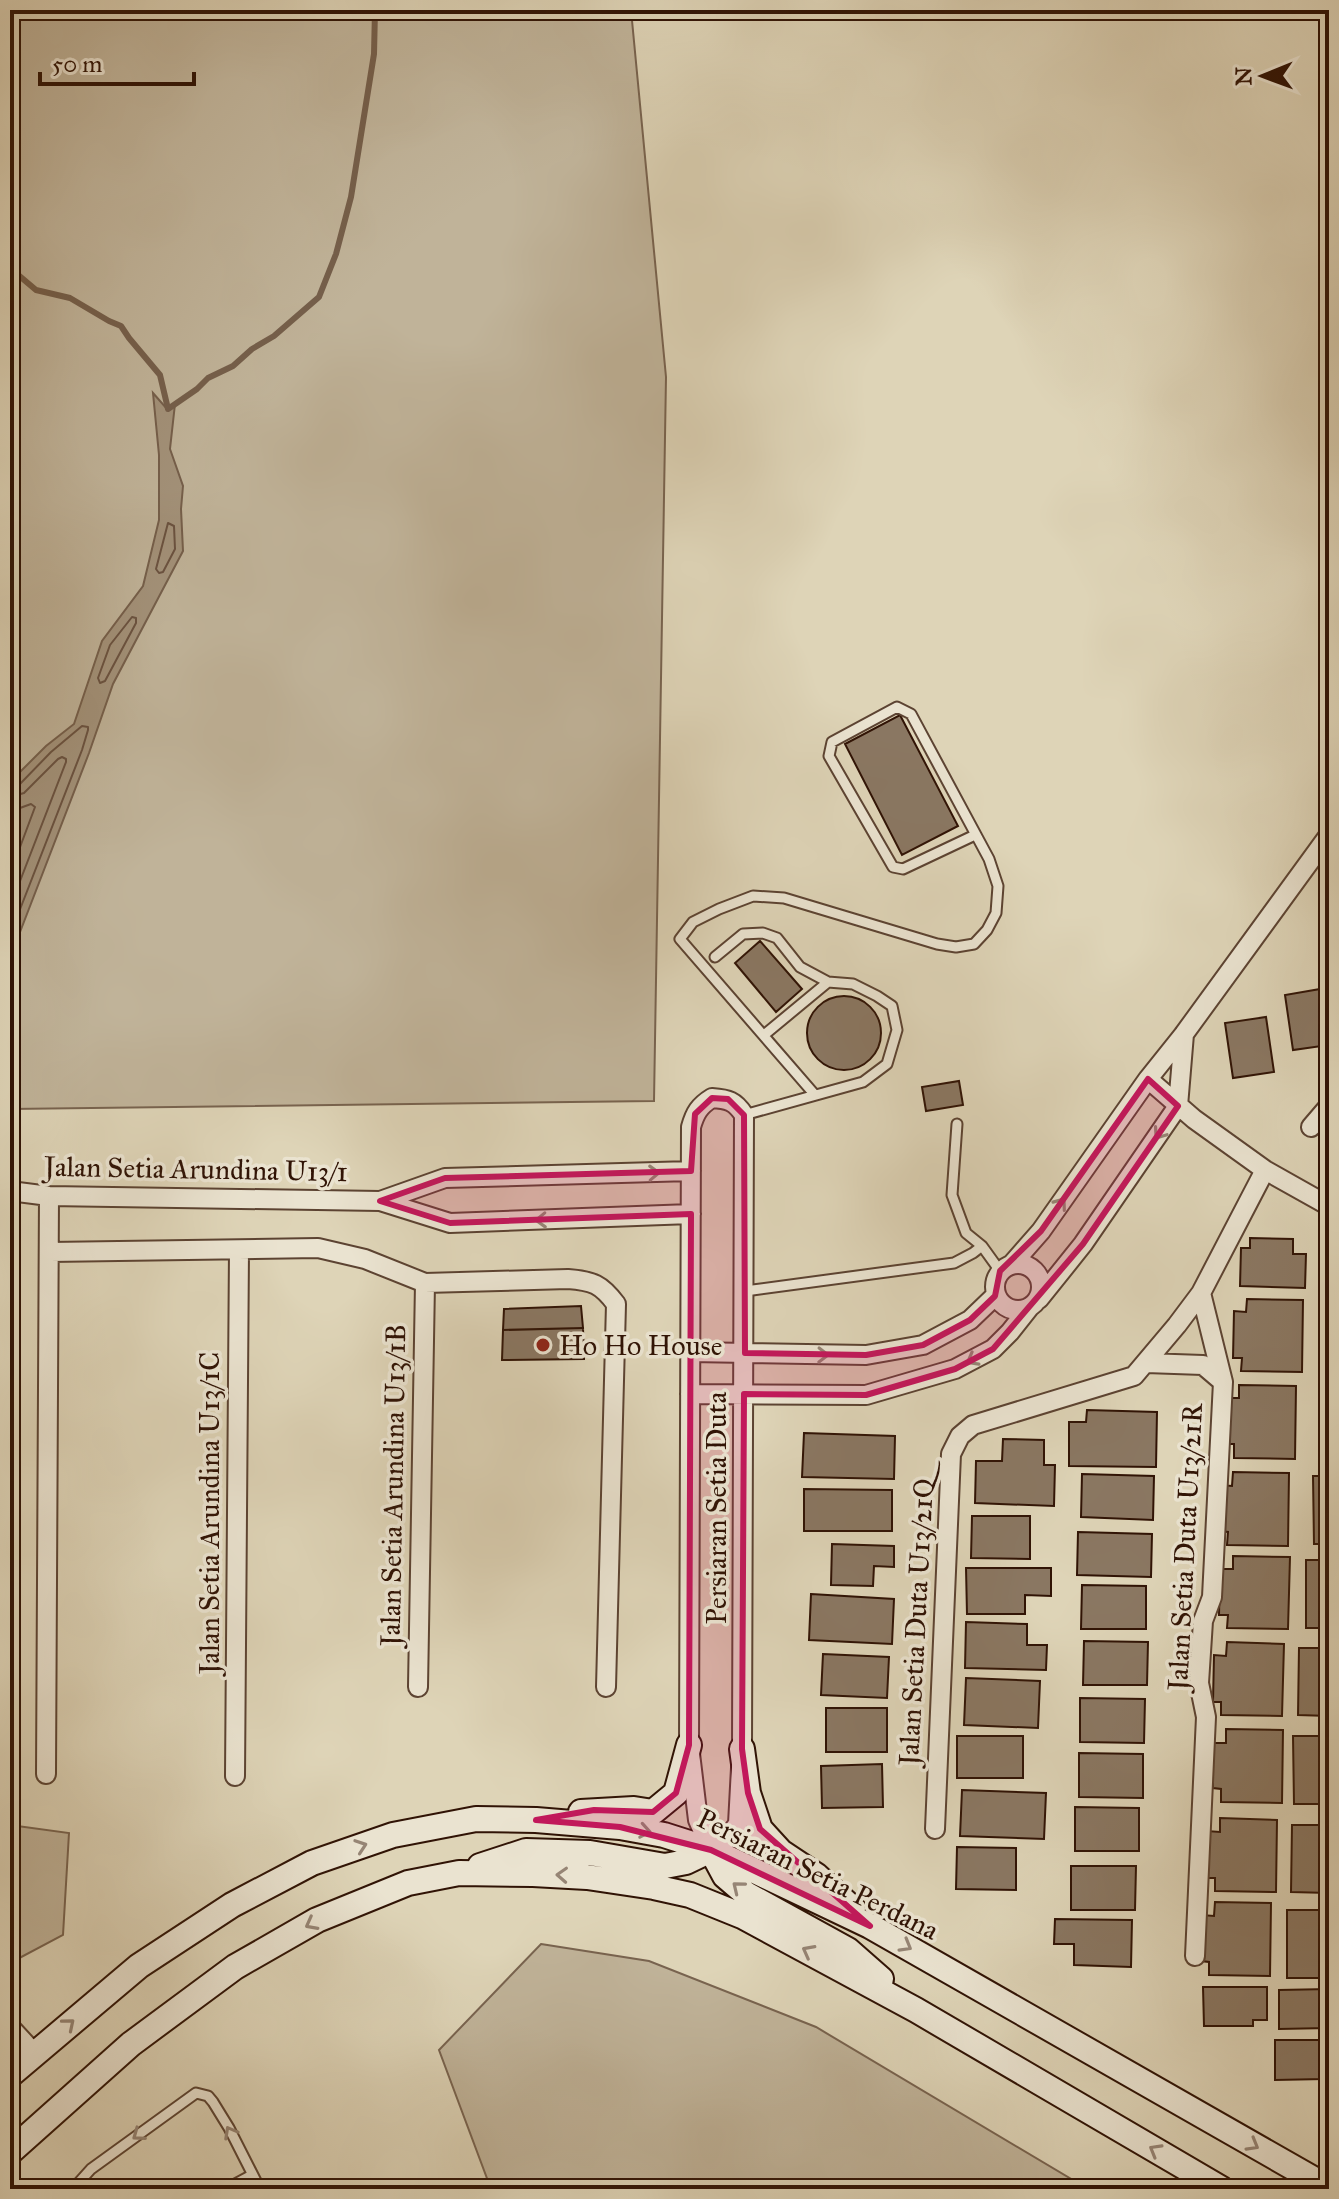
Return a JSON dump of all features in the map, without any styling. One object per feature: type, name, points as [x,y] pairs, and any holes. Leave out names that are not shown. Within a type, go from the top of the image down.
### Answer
[{"type":"main road","points":[[536,1820],[594,1810],[653,1812],[676,1793],[689,1745]]},
{"type":"main road","points":[[742,1749],[748,1793],[760,1829],[781,1852],[817,1876],[870,1926]]},
{"type":"main road","name":"Persiaran Setia Perdana","points":[[10,2075],[139,1966],[232,1905],[312,1863],[393,1835],[476,1819],[620,1827],[664,1835],[711,1850],[870,1926],[1329,2188]]},
{"type":"main road","points":[[10,2152],[131,2044],[235,1967],[317,1920],[408,1883],[459,1873],[526,1851],[590,1853],[665,1866],[686,1862],[711,1850],[725,1876],[746,1894],[848,1950],[916,2010]]},
{"type":"main road","points":[[459,1873],[587,1877],[654,1887],[690,1895],[742,1916],[916,2010],[1222,2189]]},
{"type":"street","points":[[1006,1267],[1026,1265],[1036,1273],[1041,1285],[1034,1304],[1016,1311],[1003,1307],[995,1296],[994,1282],[1006,1267],[1041,1231],[1148,1079],[1329,835]]},
{"type":"street","points":[[690,1394],[866,1395],[955,1369],[993,1349],[1083,1244],[1178,1106],[1184,1034]]},
{"type":"street","points":[[1148,1079],[1178,1106],[1265,1170],[1329,1206]]},
{"type":"street","name":"Persiaran Setia Duta","points":[[712,1098],[728,1099],[744,1115],[742,1749],[738,1824],[726,1840],[711,1850],[698,1820],[689,1745],[691,1171],[691,1127],[695,1114],[701,1105],[712,1098]]},
{"type":"street","points":[[1311,1127],[1329,1106]]},
{"type":"street","points":[[1146,1363],[1201,1293],[1265,1170]]},
{"type":"street","points":[[380,1201],[445,1178],[691,1171]]},
{"type":"street","name":"Jalan Setia Arundina U13/1","points":[[10,1191],[49,1196],[380,1201]]},
{"type":"street","points":[[46,1774],[49,1196]]},
{"type":"street","points":[[380,1201],[450,1223],[691,1214]]},
{"type":"street","points":[[50,1252],[318,1248],[365,1259],[425,1283],[568,1279],[588,1281],[604,1289],[616,1304],[606,1687]]},
{"type":"street","name":"Jalan Setia Arundina U13/1C","points":[[235,1776],[239,1250]]},
{"type":"street","name":"Jalan Setia Arundina U13/1B","points":[[418,1687],[425,1283]]},
{"type":"street","name":"Jalan Setia Duta U13/21R","points":[[1195,1956],[1206,1717],[1199,1683],[1203,1621],[1212,1597],[1223,1382],[1201,1293]]},
{"type":"street","points":[[690,1352],[866,1355],[923,1345],[970,1320],[995,1296]]},
{"type":"street","name":"Jalan Setia Duta U13/21R","points":[[1146,1363],[1203,1365],[1223,1382]]},
{"type":"street","name":"Jalan Setia Duta U13/21Q","points":[[935,1829],[951,1454],[960,1436],[973,1425],[1134,1376],[1146,1363]]},
{"type":"street","points":[[10,2027],[34,2053]]},
{"type":"lane","points":[[815,1095],[680,939],[693,922],[753,896],[784,898],[937,944],[956,947],[974,944],[987,930],[996,913],[998,886],[989,859],[911,714],[897,707],[832,742],[829,756],[893,867],[903,869],[975,835]]},
{"type":"lane","points":[[715,957],[743,934],[763,933],[777,938],[800,967],[828,982],[853,984],[892,1006],[897,1030],[887,1064],[863,1082],[744,1115]]},
{"type":"lane","points":[[764,1035],[828,982]]},
{"type":"lane","points":[[957,1124],[952,1195],[966,1233],[1006,1267]]},
{"type":"lane","points":[[745,1291],[954,1263],[982,1246]]},
{"type":"lane","points":[[73,2189],[91,2169],[196,2093],[208,2096],[213,2102],[260,2189]]},
{"type":"lane","points":[[226,2189],[252,2175]]},
{"type":"highlighted area","points":[[1148,1079],[1178,1106],[1083,1244],[993,1349],[955,1369],[866,1395],[744,1394],[742,1749],[748,1793],[760,1829],[870,1926],[711,1850],[620,1827],[536,1820],[594,1810],[653,1812],[676,1793],[689,1745],[691,1214],[450,1223],[380,1201],[445,1178],[691,1171],[695,1114],[712,1098],[728,1099],[744,1115],[745,1353],[866,1355],[923,1345],[970,1320],[995,1296],[1000,1271],[1041,1231]]},
{"type":"shaded area","points":[[10,10],[631,10],[666,377],[654,1101],[10,1109]]},
{"type":"shaded area","points":[[10,1825],[69,1833],[63,1935],[10,1963]]},
{"type":"shaded area","points":[[541,1944],[649,1961],[816,2027],[1088,2189],[491,2189],[439,2050]]},
{"type":"water","points":[[153,393],[167,409],[175,404],[170,449],[183,486],[183,551],[113,684],[10,958],[10,782],[46,746],[74,724],[102,641],[143,586],[159,520],[159,455]]},
{"type":"building","points":[[900,715],[958,826],[902,855],[845,744]]},
{"type":"building","points":[[760,941],[802,989],[776,1012],[735,963]]},
{"type":"building","points":[[1326,988],[1329,1045],[1293,1050],[1285,995]]},
{"type":"building","points":[[844,996],[858,999],[870,1007],[878,1019],[881,1033],[878,1047],[870,1059],[858,1067],[844,1070],[830,1067],[818,1059],[810,1047],[807,1033],[810,1019],[818,1007],[830,999]]},
{"type":"building","points":[[1266,1017],[1274,1072],[1233,1078],[1225,1023]]},
{"type":"building","points":[[959,1081],[963,1105],[926,1111],[922,1087]]},
{"type":"building","points":[[1250,1238],[1293,1239],[1293,1254],[1306,1254],[1305,1288],[1240,1286],[1241,1248],[1250,1248]]},
{"type":"building","points":[[1247,1299],[1303,1300],[1302,1372],[1241,1371],[1242,1358],[1233,1358],[1234,1311],[1246,1312]]},
{"type":"building","points":[[1322,1305],[1329,1305],[1329,1372],[1322,1373]]},
{"type":"building","points":[[581,1306],[583,1328],[503,1330],[504,1309]]},
{"type":"building","name":"Ho Ho House","points":[[583,1328],[584,1359],[502,1360],[503,1330]]},
{"type":"building","points":[[1239,1385],[1296,1386],[1295,1459],[1234,1458],[1234,1444],[1226,1444],[1227,1398],[1239,1398]]},
{"type":"building","points":[[1320,1391],[1329,1391],[1329,1459],[1320,1459]]},
{"type":"building","points":[[1087,1410],[1157,1412],[1156,1467],[1069,1466],[1069,1422],[1086,1422]]},
{"type":"building","points":[[804,1433],[895,1436],[894,1479],[802,1477]]},
{"type":"building","points":[[1003,1439],[1044,1440],[1044,1465],[1055,1465],[1054,1506],[975,1503],[976,1461],[1002,1461]]},
{"type":"building","points":[[1233,1472],[1289,1473],[1288,1546],[1227,1545],[1228,1532],[1219,1531],[1220,1485],[1232,1486]]},
{"type":"building","points":[[1082,1474],[1154,1476],[1153,1520],[1081,1517]]},
{"type":"building","points":[[1313,1476],[1329,1476],[1329,1544],[1314,1544]]},
{"type":"building","points":[[804,1489],[892,1490],[892,1531],[804,1531]]},
{"type":"building","points":[[972,1516],[1030,1516],[1030,1559],[971,1558]]},
{"type":"building","points":[[1078,1532],[1152,1534],[1151,1577],[1077,1575]]},
{"type":"building","points":[[832,1544],[894,1546],[894,1567],[874,1566],[873,1586],[831,1585]]},
{"type":"building","points":[[1233,1556],[1290,1557],[1288,1629],[1227,1628],[1228,1615],[1219,1615],[1220,1569],[1233,1569]]},
{"type":"building","points":[[1306,1560],[1329,1560],[1329,1628],[1306,1628]]},
{"type":"building","points":[[966,1568],[1051,1568],[1051,1596],[1025,1595],[1025,1614],[967,1614]]},
{"type":"building","points":[[1082,1585],[1146,1586],[1146,1629],[1081,1629]]},
{"type":"building","points":[[811,1594],[894,1599],[892,1644],[809,1640]]},
{"type":"building","points":[[966,1622],[1027,1624],[1027,1645],[1047,1645],[1046,1670],[965,1668]]},
{"type":"building","points":[[1084,1641],[1148,1642],[1147,1685],[1083,1685]]},
{"type":"building","points":[[1227,1642],[1284,1644],[1282,1716],[1221,1715],[1221,1702],[1213,1702],[1214,1655],[1226,1656]]},
{"type":"building","points":[[1299,1648],[1329,1648],[1329,1716],[1298,1715]]},
{"type":"building","points":[[823,1654],[889,1657],[887,1698],[821,1695]]},
{"type":"building","points":[[966,1678],[1040,1681],[1038,1728],[964,1725]]},
{"type":"building","points":[[1080,1698],[1145,1699],[1144,1743],[1080,1742]]},
{"type":"building","points":[[826,1708],[887,1708],[887,1752],[826,1752]]},
{"type":"building","points":[[1226,1729],[1283,1730],[1282,1803],[1221,1802],[1221,1789],[1213,1788],[1213,1743],[1226,1743]]},
{"type":"building","points":[[957,1736],[1023,1736],[1023,1778],[957,1778]]},
{"type":"building","points":[[1293,1736],[1329,1736],[1329,1804],[1294,1804]]},
{"type":"building","points":[[1079,1753],[1143,1754],[1143,1798],[1079,1797]]},
{"type":"building","points":[[882,1764],[883,1807],[822,1808],[821,1766]]},
{"type":"building","points":[[962,1790],[1046,1793],[1044,1839],[960,1836]]},
{"type":"building","points":[[1075,1807],[1139,1808],[1139,1851],[1075,1851]]},
{"type":"building","points":[[1220,1818],[1277,1820],[1276,1892],[1215,1891],[1215,1878],[1207,1878],[1207,1831],[1220,1832]]},
{"type":"building","points":[[1292,1825],[1329,1825],[1329,1893],[1291,1892]]},
{"type":"building","points":[[957,1847],[1016,1848],[1016,1890],[956,1889]]},
{"type":"building","points":[[1071,1866],[1136,1866],[1135,1910],[1071,1910]]},
{"type":"building","points":[[1215,1902],[1271,1903],[1270,1976],[1209,1975],[1209,1962],[1201,1961],[1202,1915],[1214,1916]]},
{"type":"building","points":[[1287,1910],[1329,1910],[1329,1978],[1287,1978]]},
{"type":"building","points":[[1055,1919],[1132,1920],[1131,1967],[1074,1965],[1074,1944],[1054,1944]]},
{"type":"building","points":[[1203,1987],[1267,1987],[1267,2020],[1253,2020],[1253,2026],[1204,2026]]},
{"type":"building","points":[[1329,1989],[1328,2028],[1279,2029],[1279,1990]]},
{"type":"building","points":[[1275,2040],[1329,2040],[1329,2073],[1324,2073],[1324,2079],[1275,2080]]},
{"type":"waterway","points":[[10,268],[36,290],[70,298],[121,326],[160,375],[168,409],[208,378],[233,366],[319,297],[336,254],[351,197],[374,54],[375,10]]},
{"type":"place","name":"Ho Ho House","points":[[543,1345]]}]
